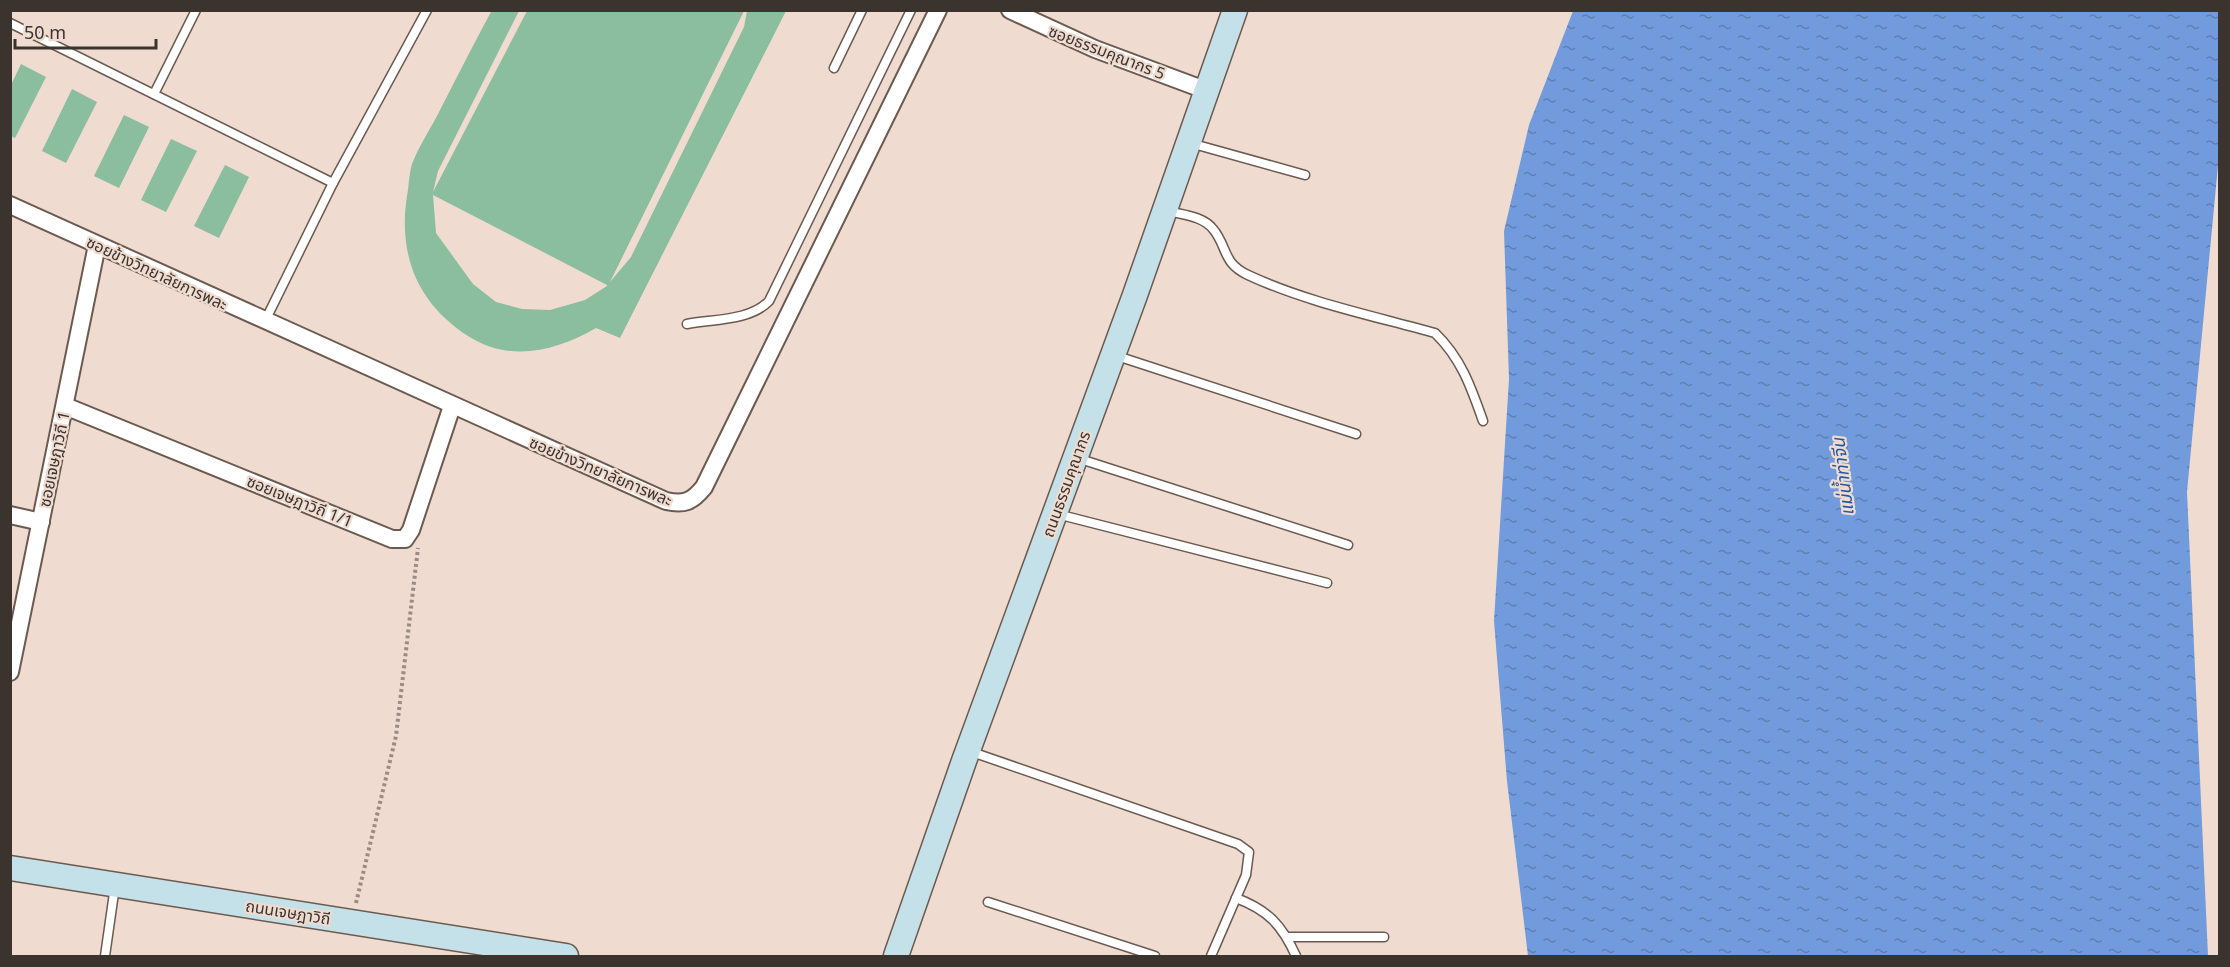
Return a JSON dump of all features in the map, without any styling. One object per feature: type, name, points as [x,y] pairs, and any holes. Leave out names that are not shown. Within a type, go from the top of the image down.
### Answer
[{"type":"street","name":"ซอยข้างวิทยาลัยการพละ","points":[[10,205],[452,406],[666,501],[680,504],[697,496],[704,488],[938,10]]},
{"type":"street","name":"ซอยธรรมคุณากร 5","points":[[1010,10],[1095,49],[1205,90]]},
{"type":"street","name":"ถนนธรรมคุณากร","points":[[896,957],[1235,10]]},
{"type":"street","name":"ซอยเจษฎาวิถี 1","points":[[10,672],[97,245]]},
{"type":"street","name":"ซอยเจษฎาวิถี 1/1","points":[[65,406],[392,539],[405,539],[411,530]]},
{"type":"street","points":[[411,530],[452,406]]},
{"type":"street","points":[[10,515],[41,522]]},
{"type":"street","name":"ถนนเจษฎาวิถี","points":[[10,868],[351,922],[481,946],[566,957]]},
{"type":"lane","points":[[154,94],[196,10]]},
{"type":"lane","points":[[265,322],[333,183],[427,10]]},
{"type":"lane","points":[[834,68],[862,10]]},
{"type":"lane","points":[[687,324],[748,314],[760,310],[769,301],[911,10]]},
{"type":"lane","points":[[10,23],[333,183]]},
{"type":"lane","points":[[1187,142],[1305,175]]},
{"type":"lane","points":[[1164,210],[1199,218],[1206,223],[1214,230],[1226,258],[1236,269],[1249,276],[1300,294],[1435,333],[1448,345],[1466,372],[1482,421]]},
{"type":"lane","points":[[1113,355],[1356,434]]},
{"type":"lane","points":[[1076,458],[1347,545]]},
{"type":"lane","points":[[1055,514],[1327,582]]},
{"type":"lane","points":[[968,751],[1238,844],[1249,852],[1250,860],[1211,957]]},
{"type":"lane","points":[[105,957],[115,884]]},
{"type":"lane","points":[[1236,898],[1257,906],[1285,932],[1296,957]]},
{"type":"lane","points":[[988,902],[1155,957]]},
{"type":"lane","points":[[1287,937],[1384,937]]},
{"type":"path","points":[[351,922],[396,736],[419,550],[411,530]]},
{"type":"green space","points":[[492,10],[519,11],[438,171],[433,192],[527,11],[744,11],[610,282],[631,257],[744,27],[747,11],[786,11],[620,338],[596,328],[549,348],[533,351],[500,349],[468,336],[450,323],[424,293],[415,276],[409,258],[405,218],[412,164]],"holes":[[[433,195],[607,285],[585,300],[550,310],[522,309],[496,302],[473,284],[436,233]]]},
{"type":"green space","points":[[21,64],[46,77],[15,138],[11,136],[11,85]]},
{"type":"green space","points":[[72,89],[97,102],[66,163],[42,151]]},
{"type":"green space","points":[[124,115],[149,127],[119,188],[94,176]]},
{"type":"green space","points":[[171,139],[197,151],[166,212],[141,200]]},
{"type":"green space","points":[[225,165],[249,177],[219,238],[194,226]]},
{"type":"water","name":"แม่น้ำท่าจีน","points":[[1573,11],[2219,11],[2219,155],[2187,492],[2208,956],[1528,956],[1507,781],[1494,621],[1509,379],[1504,231],[1529,125]]}]
